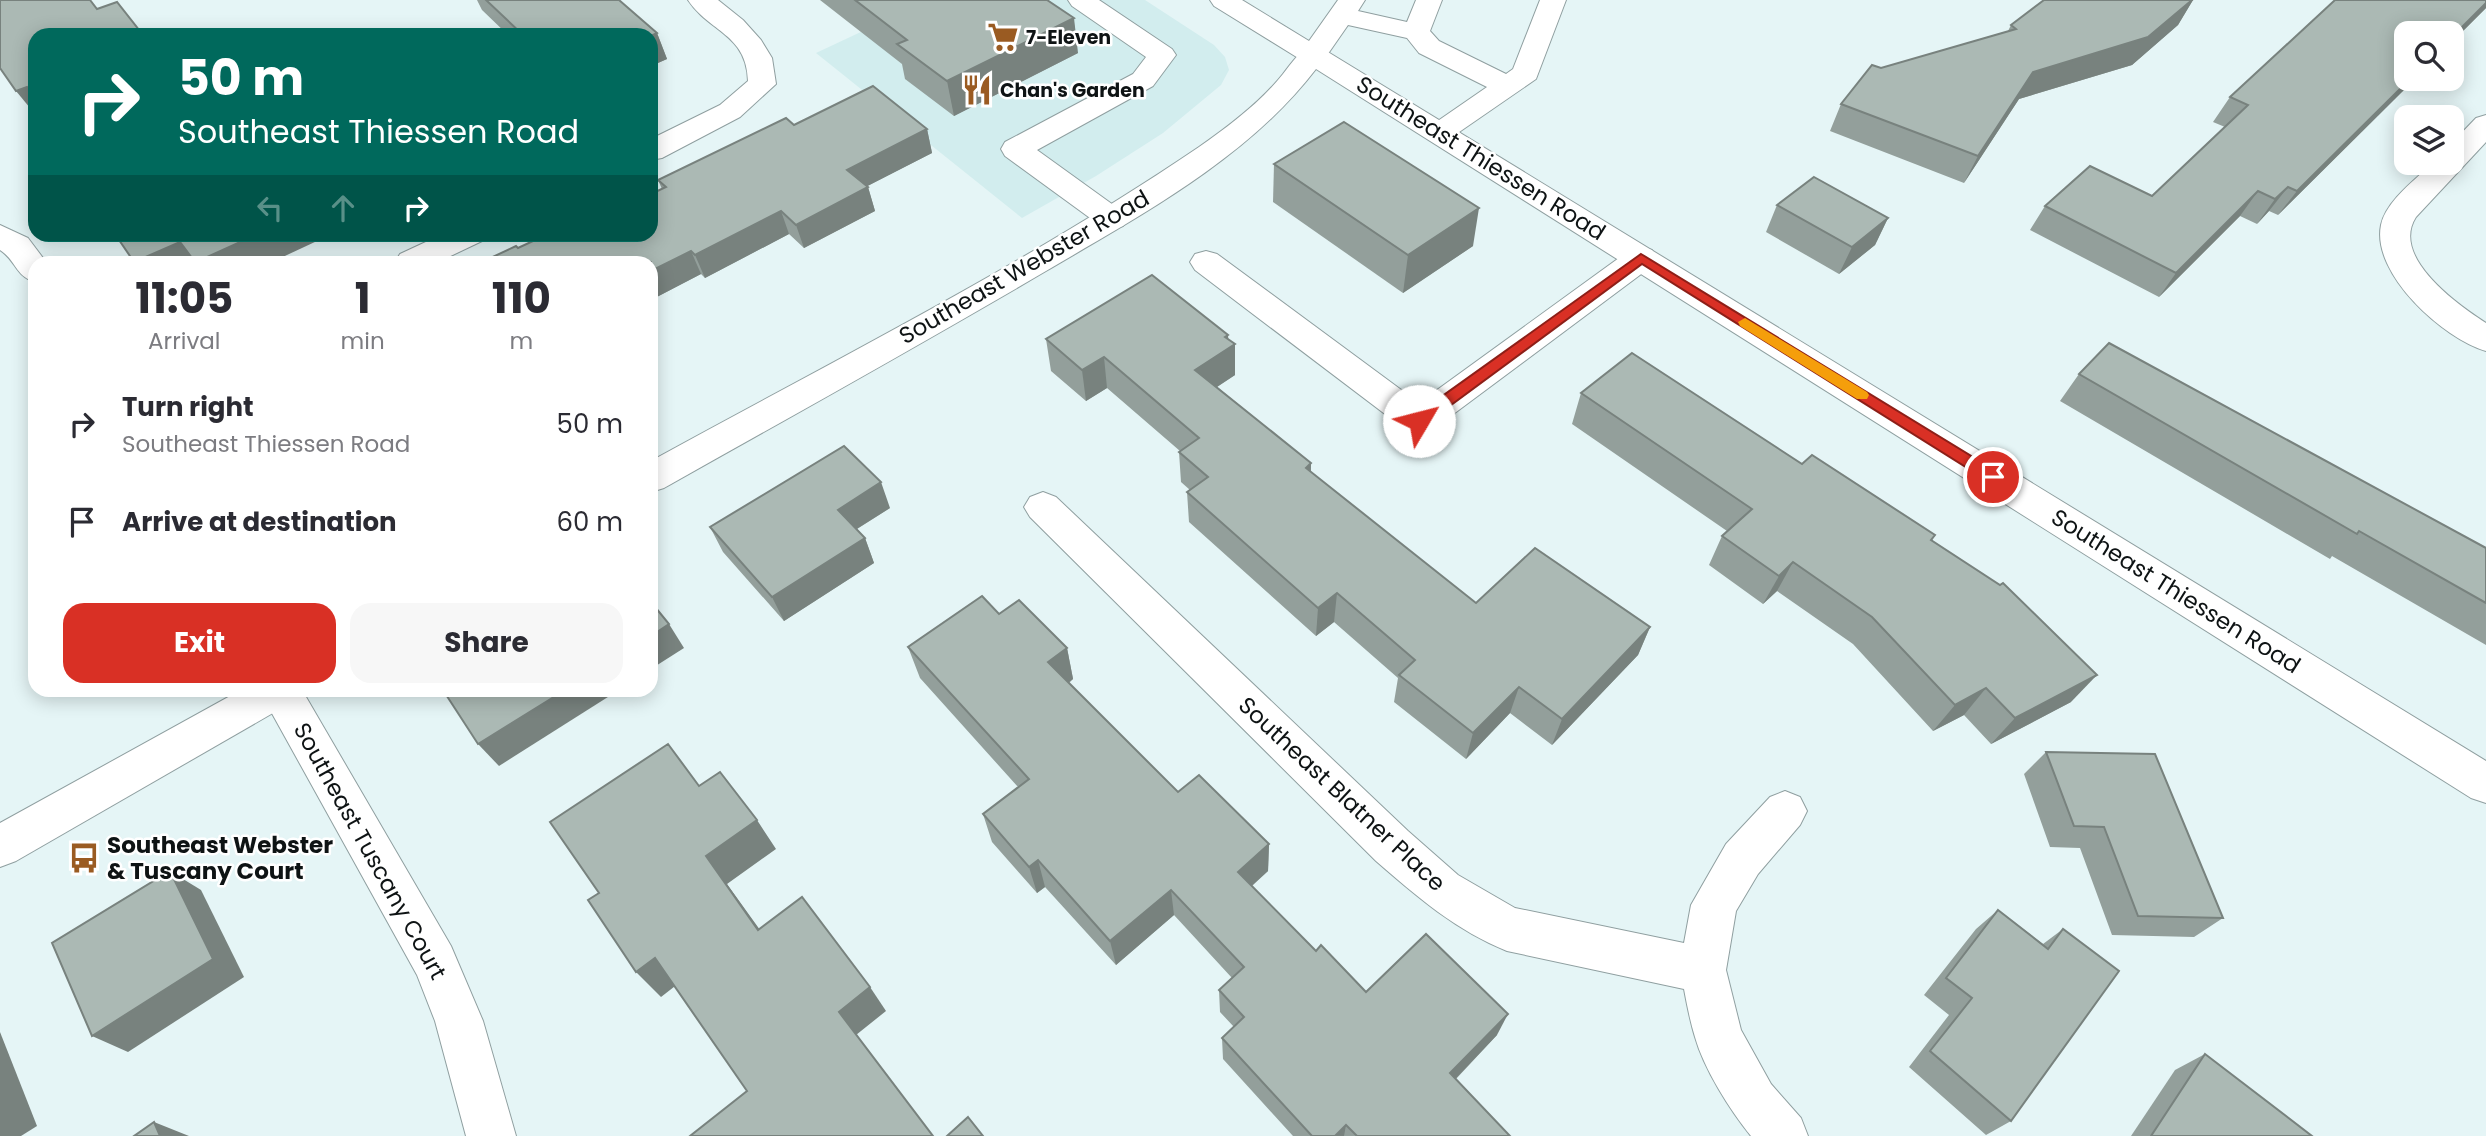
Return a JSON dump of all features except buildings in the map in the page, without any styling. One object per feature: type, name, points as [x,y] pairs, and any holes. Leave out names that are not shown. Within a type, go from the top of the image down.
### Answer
[{"type":"street","points":[[658,147],[730,111],[762,84],[763,70],[757,54],[740,33],[701,0]]},
{"type":"street","points":[[1081,0],[1162,55],[1143,80],[1016,149],[1112,219]]},
{"type":"street","name":"Southeast Thiessen Road","points":[[1223,0],[2486,784]]},
{"type":"street","points":[[1416,32],[1429,0]]},
{"type":"street","points":[[1439,132],[1527,73],[1553,0]]},
{"type":"street","points":[[1347,8],[1416,32],[1429,47],[1508,86]]},
{"type":"street","name":"Southeast Webster Road","points":[[658,474],[1112,219],[1178,177],[1281,96],[1347,8]]},
{"type":"street","points":[[2464,148],[2486,124]]},
{"type":"street","points":[[2439,175],[2398,220],[2395,235],[2398,251],[2418,286],[2439,307],[2486,339]]},
{"type":"street","points":[[0,236],[17,246],[28,261]]},
{"type":"street","points":[[424,256],[454,242]]},
{"type":"street","points":[[1206,262],[1419,421],[1641,258]]},
{"type":"street","name":"Southeast Blatner Place","points":[[1043,507],[1392,846],[1442,890],[1507,929],[1703,970]]},
{"type":"street","points":[[0,846],[266,697]]},
{"type":"street","name":"Southeast Tuscany Court","points":[[283,697],[435,962],[459,1021],[491,1136]]},
{"type":"street","points":[[1783,1136],[1754,1101],[1719,1038],[1703,970],[1714,905],[1742,859],[1784,811]]},
{"type":"shaded area","points":[[929,0],[1145,0],[1214,45],[1225,57],[1229,70],[1221,85],[1163,133],[1096,176],[1022,218],[816,53]]},
{"type":"slow traffic","points":[[1745,322],[1862,395]]},
{"type":"place","name":"7-Eleven","points":[[1003,37]]},
{"type":"place","name":"Chan's Garden","points":[[977,90]]},
{"type":"place","name":"Southeast Webster & Tuscany Court","points":[[84,858]]},
{"type":"route","points":[[1419,421],[1641,258],[1993,477]]}]
